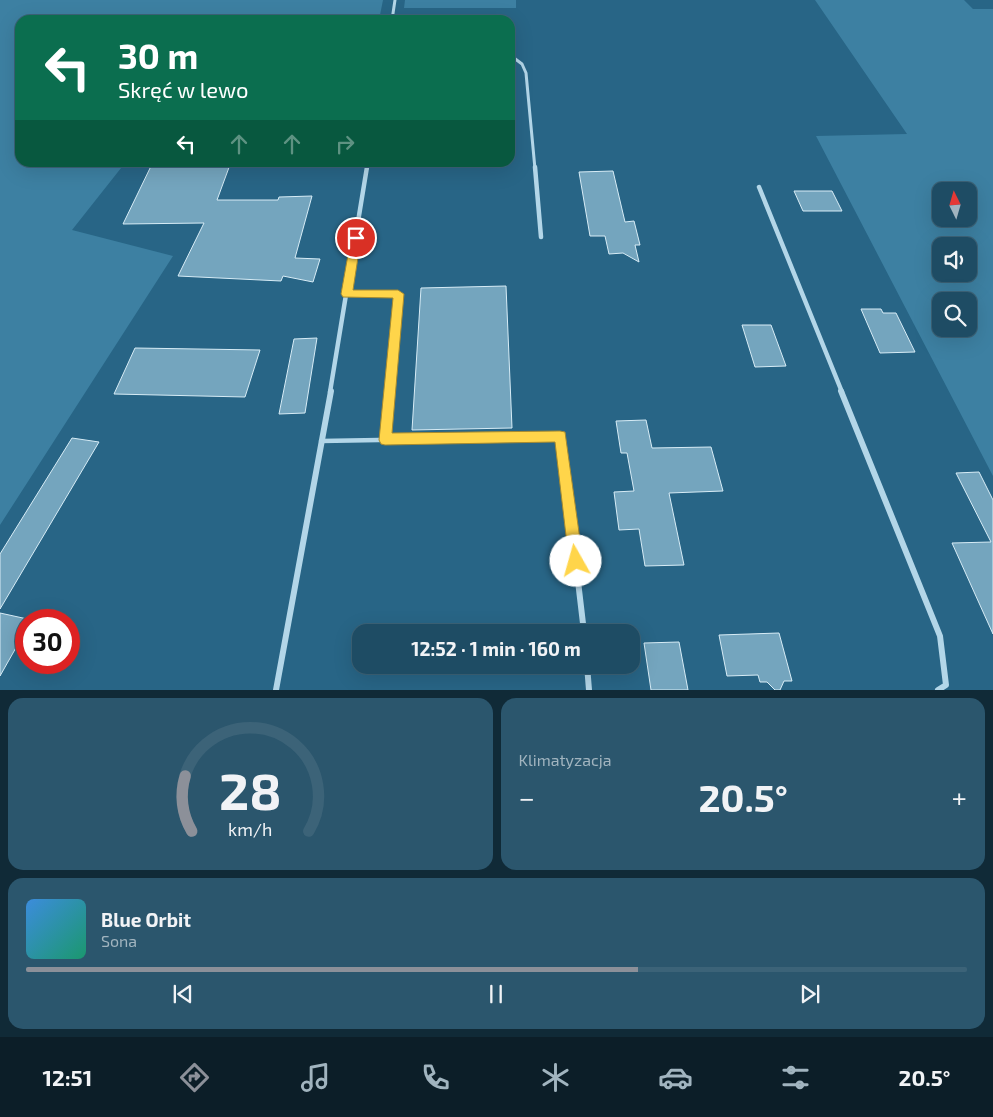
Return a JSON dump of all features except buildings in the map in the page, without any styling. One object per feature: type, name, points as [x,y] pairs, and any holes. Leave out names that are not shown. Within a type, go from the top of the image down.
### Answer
[{"type":"street","points":[[393,15],[395,0]]},
{"type":"street","points":[[515,59],[522,64],[526,73],[541,237]]},
{"type":"street","points":[[276,690],[347,294],[367,167]]},
{"type":"street","points":[[759,187],[940,636],[946,685],[938,690]]},
{"type":"street","points":[[560,436],[583,624]]},
{"type":"street","points":[[588,674],[589,690]]},
{"type":"lane","points":[[347,294],[398,294],[385,440]]},
{"type":"lane","points":[[321,441],[560,436]]},
{"type":"shaded area","points":[[0,0],[383,0],[380,15],[15,15],[15,167],[122,167],[72,230],[173,256],[0,525]]},
{"type":"shaded area","points":[[405,0],[516,0],[516,8],[404,8]]},
{"type":"shaded area","points":[[815,0],[964,0],[973,9],[993,9],[993,476],[816,136],[907,134]]},
{"type":"route","points":[[356,238],[347,294],[398,294],[385,440],[560,436],[576,561]]}]
